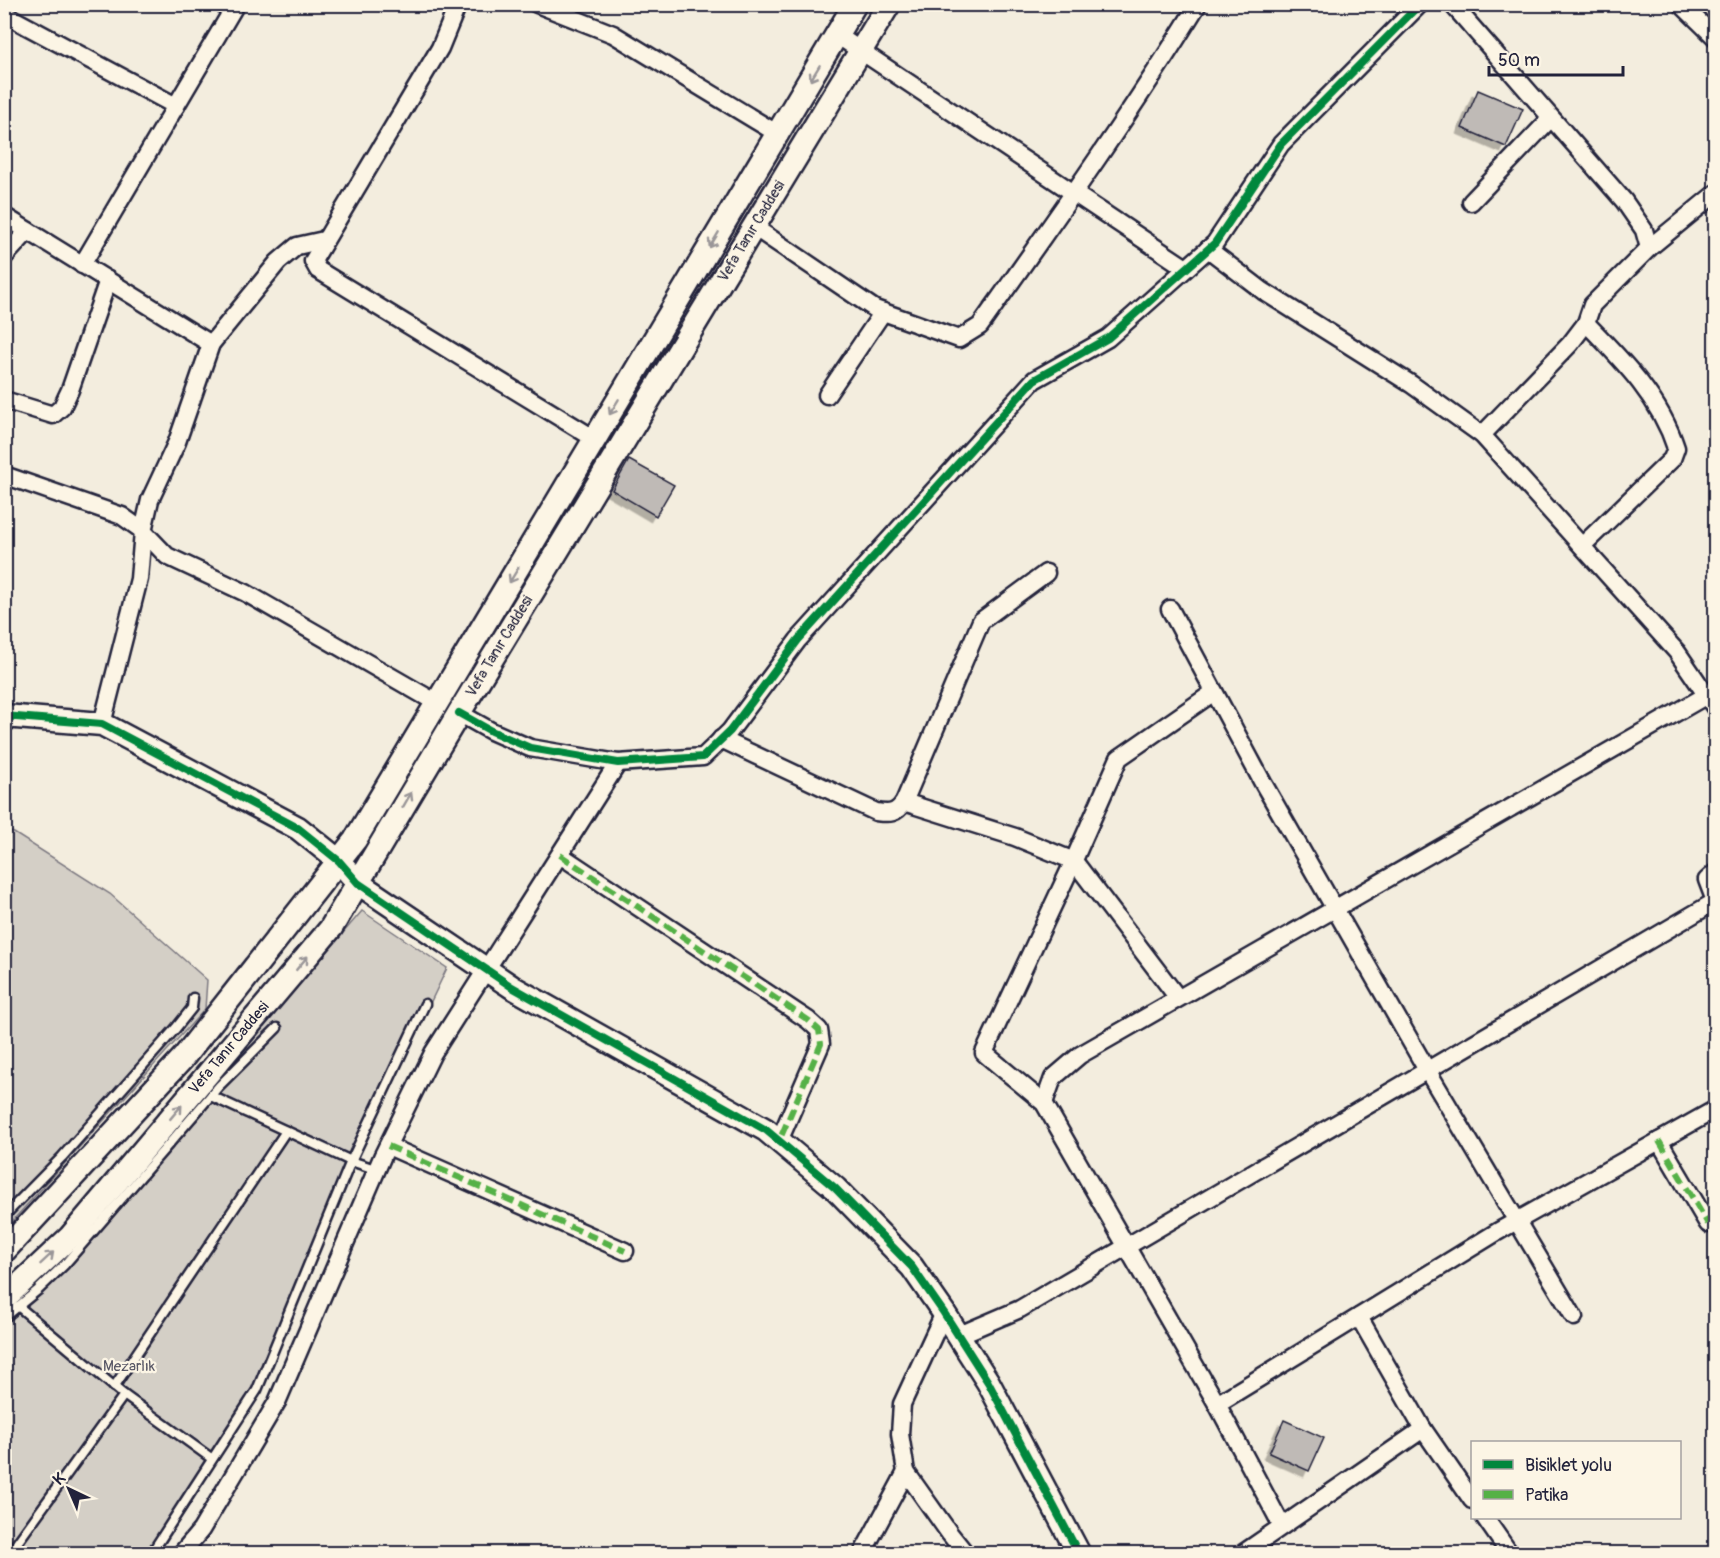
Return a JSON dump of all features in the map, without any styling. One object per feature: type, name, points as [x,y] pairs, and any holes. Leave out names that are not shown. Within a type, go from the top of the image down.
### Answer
[{"type":"main road","name":"Vefa Tanır Caddesi","points":[[4,1251],[183,1058],[355,840],[855,4]]},
{"type":"main road","name":"Vefa Tanır Caddesi","points":[[11,1303],[78,1228],[331,928],[889,4]]},
{"type":"main road","points":[[4,716],[102,724],[298,828],[339,861],[358,883],[512,987],[766,1130],[835,1188],[912,1267],[988,1382],[1072,1549]]},
{"type":"street","points":[[82,265],[236,4]]},
{"type":"street","points":[[458,4],[440,48],[313,261],[318,270],[595,439]]},
{"type":"street","points":[[537,4],[613,34],[778,134]]},
{"type":"street","points":[[459,713],[490,731],[530,747],[618,763],[703,757],[730,731],[798,640],[1034,380],[1108,338],[1215,243],[1281,144],[1420,4]]},
{"type":"street","points":[[1452,4],[1624,201],[1644,230],[1649,248]]},
{"type":"street","points":[[1681,4],[1716,38]]},
{"type":"street","points":[[754,227],[874,309],[958,339],[980,326],[1074,193],[1157,70],[1191,7]]},
{"type":"street","points":[[4,14],[176,106]]},
{"type":"street","points":[[837,35],[1186,268]]},
{"type":"street","points":[[1471,202],[1551,118]]},
{"type":"street","points":[[1482,435],[1570,344],[1586,323],[1592,305],[1649,248],[1716,193]]},
{"type":"street","points":[[4,216],[211,344]]},
{"type":"street","points":[[4,257],[28,231]]},
{"type":"street","points":[[102,724],[140,579],[142,531],[150,500],[177,442],[211,344],[278,262],[297,246],[324,240]]},
{"type":"street","points":[[1044,1102],[1053,1078],[1080,1055],[1334,907],[1711,702],[1677,652],[1482,435],[1411,384],[1263,291],[1208,249]]},
{"type":"street","points":[[4,400],[52,415],[62,406],[70,390],[108,280]]},
{"type":"street","points":[[827,395],[882,312]]},
{"type":"street","points":[[1582,546],[1672,459],[1676,448],[1670,427],[1658,407],[1586,323]]},
{"type":"street","points":[[4,475],[122,516],[142,531],[167,556],[246,593],[438,703]]},
{"type":"street","points":[[721,739],[876,812],[889,814],[898,811],[904,802],[981,621],[1046,573]]},
{"type":"street","points":[[1170,609],[1263,783],[1427,1070],[1574,1317]]},
{"type":"street","points":[[1215,692],[1119,758],[1074,861],[984,1053],[1044,1102],[1216,1404],[1282,1526]]},
{"type":"street","points":[[181,1554],[201,1530],[277,1402],[388,1146],[433,1053],[618,763]]},
{"type":"street","points":[[904,802],[1016,837],[1074,861],[1178,998]]},
{"type":"street","points":[[560,855],[808,1020],[819,1030],[821,1044],[779,1141]]},
{"type":"street","points":[[957,1336],[1020,1309],[1715,901],[1707,880],[1716,872]]},
{"type":"street","points":[[1216,1404],[1517,1221],[1716,1110]]},
{"type":"street","points":[[1659,1141],[1708,1224]]},
{"type":"street","points":[[388,1146],[625,1251]]},
{"type":"street","points":[[944,1313],[902,1404],[900,1434],[906,1472],[966,1554]]},
{"type":"street","points":[[1359,1317],[1423,1429],[1471,1497]]},
{"type":"street","points":[[1242,1554],[1423,1429]]},
{"type":"street","points":[[862,1554],[906,1472]]},
{"type":"street","points":[[1486,1519],[1510,1554]]},
{"type":"lane","points":[[6,1211],[62,1157],[162,1044],[192,1008],[193,998]]},
{"type":"lane","points":[[151,1554],[257,1390],[351,1161],[424,1004]]},
{"type":"lane","points":[[4,1318],[11,1303],[65,1264],[211,1096],[277,1028]]},
{"type":"lane","points":[[211,1096],[351,1161],[378,1170]]},
{"type":"lane","points":[[114,1387],[286,1131]]},
{"type":"lane","points":[[11,1303],[124,1395],[212,1458]]},
{"type":"lane","points":[[9,1554],[124,1395]]},
{"type":"green space","points":[[5,830],[14,833],[110,894],[207,980],[205,1009],[5,1229]]},
{"type":"green space","name":"Mezarlık","points":[[362,911],[447,968],[365,1139],[263,1388],[159,1553],[5,1554],[5,1307],[51,1270]]},
{"type":"building","points":[[1478,90],[1523,109],[1506,147],[1462,128]]},
{"type":"building","points":[[629,460],[674,485],[656,516],[612,490]]},
{"type":"building","points":[[1284,1420],[1324,1438],[1309,1471],[1269,1453]]},
{"type":"marked path","points":[[560,855],[808,1020],[819,1030],[821,1044],[779,1141]]},
{"type":"marked path","points":[[1659,1141],[1708,1224]]},
{"type":"marked path","points":[[388,1146],[625,1251]]},
{"type":"cycle path","points":[[459,713],[491,731],[530,748],[618,763],[703,757],[730,731],[798,640],[1034,380],[1108,338],[1215,243],[1281,144],[1420,4]]},
{"type":"cycle path","points":[[4,716],[102,724],[298,828],[339,861],[358,883],[512,987],[766,1130],[835,1188],[912,1267],[988,1382],[1079,1554]]}]
